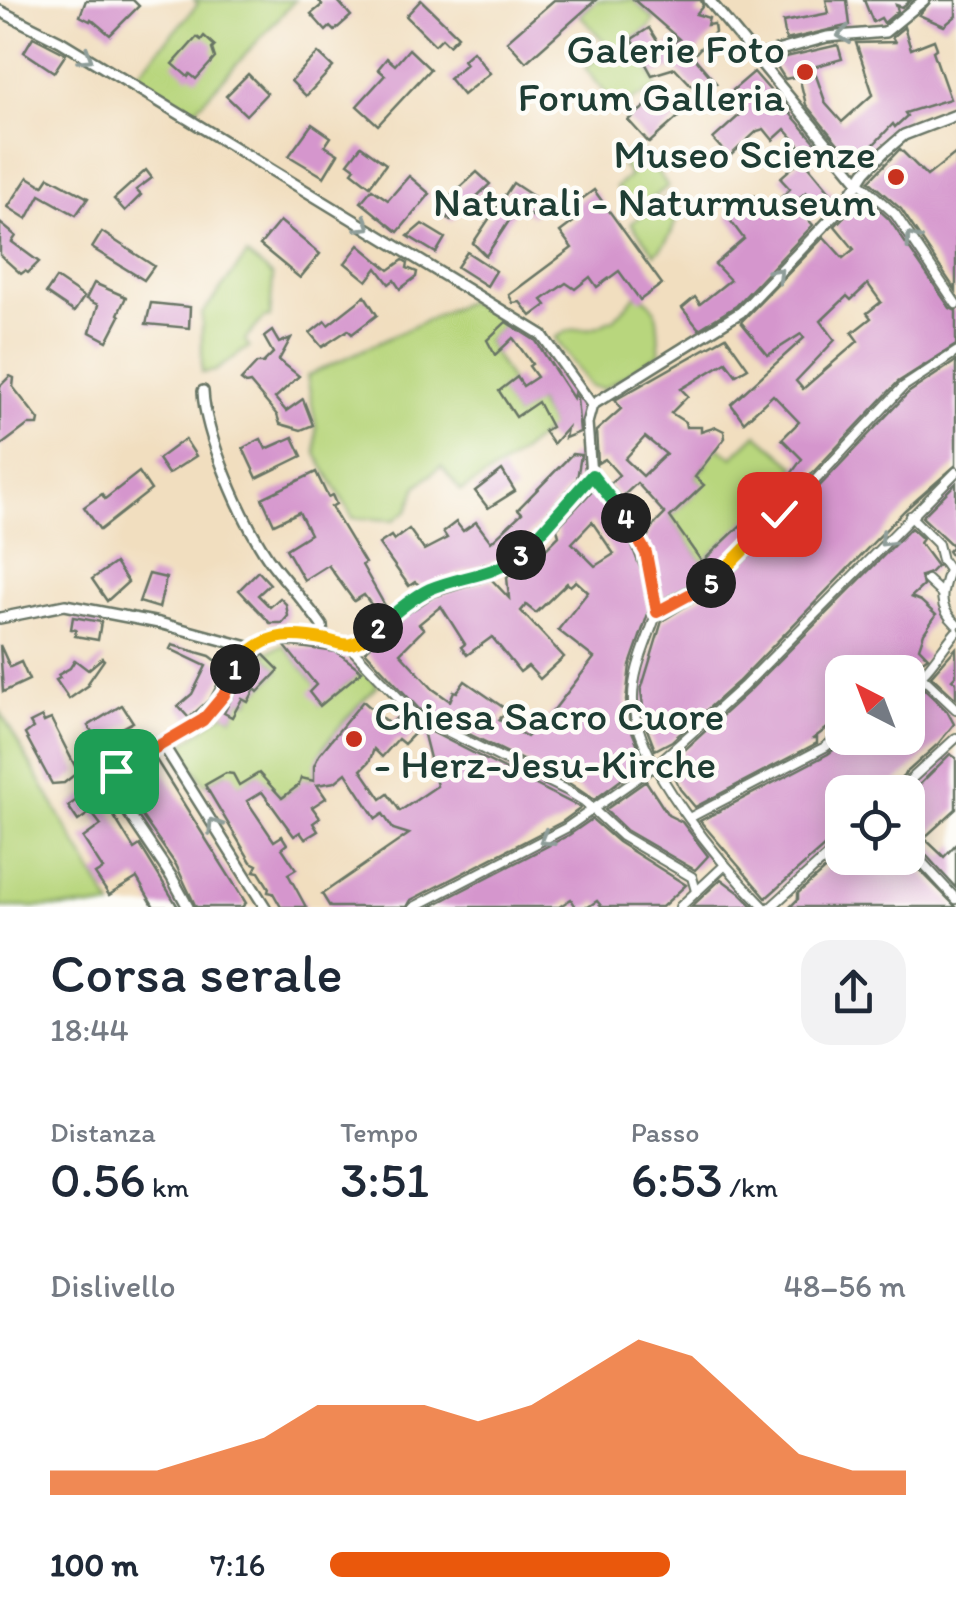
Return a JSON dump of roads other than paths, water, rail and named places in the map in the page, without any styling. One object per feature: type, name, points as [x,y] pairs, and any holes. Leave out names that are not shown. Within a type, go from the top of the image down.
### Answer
[{"type":"street","points":[[709,0],[859,182],[894,214],[956,304]]},
{"type":"street","points":[[755,57],[827,37],[884,32],[924,0]]},
{"type":"street","points":[[0,10],[60,41],[542,335],[592,406]]},
{"type":"street","points":[[764,907],[724,866],[656,765],[634,701],[642,651],[657,612],[651,568],[640,539],[592,475],[587,424],[592,406],[750,303],[843,206],[873,163],[904,135],[956,114]]},
{"type":"street","points":[[792,505],[903,387],[956,352]]},
{"type":"street","points":[[203,390],[226,474],[241,512],[268,558],[322,626],[323,640]]},
{"type":"street","points":[[414,907],[526,851],[656,765],[744,687],[956,472]]},
{"type":"street","points":[[188,907],[106,781],[116,771],[203,720],[252,648],[273,637],[348,645],[364,639],[400,608],[430,590],[505,566],[535,542],[592,475]]},
{"type":"street","points":[[657,612],[718,578],[779,514]]},
{"type":"street","points":[[910,516],[938,544],[942,560],[953,573],[941,592],[940,602],[956,624]]},
{"type":"street","points":[[927,580],[941,592]]},
{"type":"street","points":[[0,618],[66,605],[158,623],[252,648]]},
{"type":"street","points":[[925,673],[956,632]]},
{"type":"street","points":[[348,645],[416,716],[566,790],[622,836],[692,877],[696,891]]},
{"type":"street","points":[[925,680],[956,709]]},
{"type":"street","points":[[915,775],[956,738]]},
{"type":"street","points":[[162,743],[266,907]]},
{"type":"street","points":[[689,818],[825,746]]},
{"type":"street","points":[[772,907],[825,858]]},
{"type":"street","points":[[925,865],[956,899]]},
{"type":"street","points":[[680,907],[724,866]]},
{"type":"place","name":"Galerie Foto Forum Galleria","points":[[805,72]]},
{"type":"place","name":"Museo Scienze Naturali - Naturmuseum","points":[[896,177]]},
{"type":"place","name":"Chiesa Sacro Cuore - Herz-Jesu-Kirche","points":[[354,739]]}]
